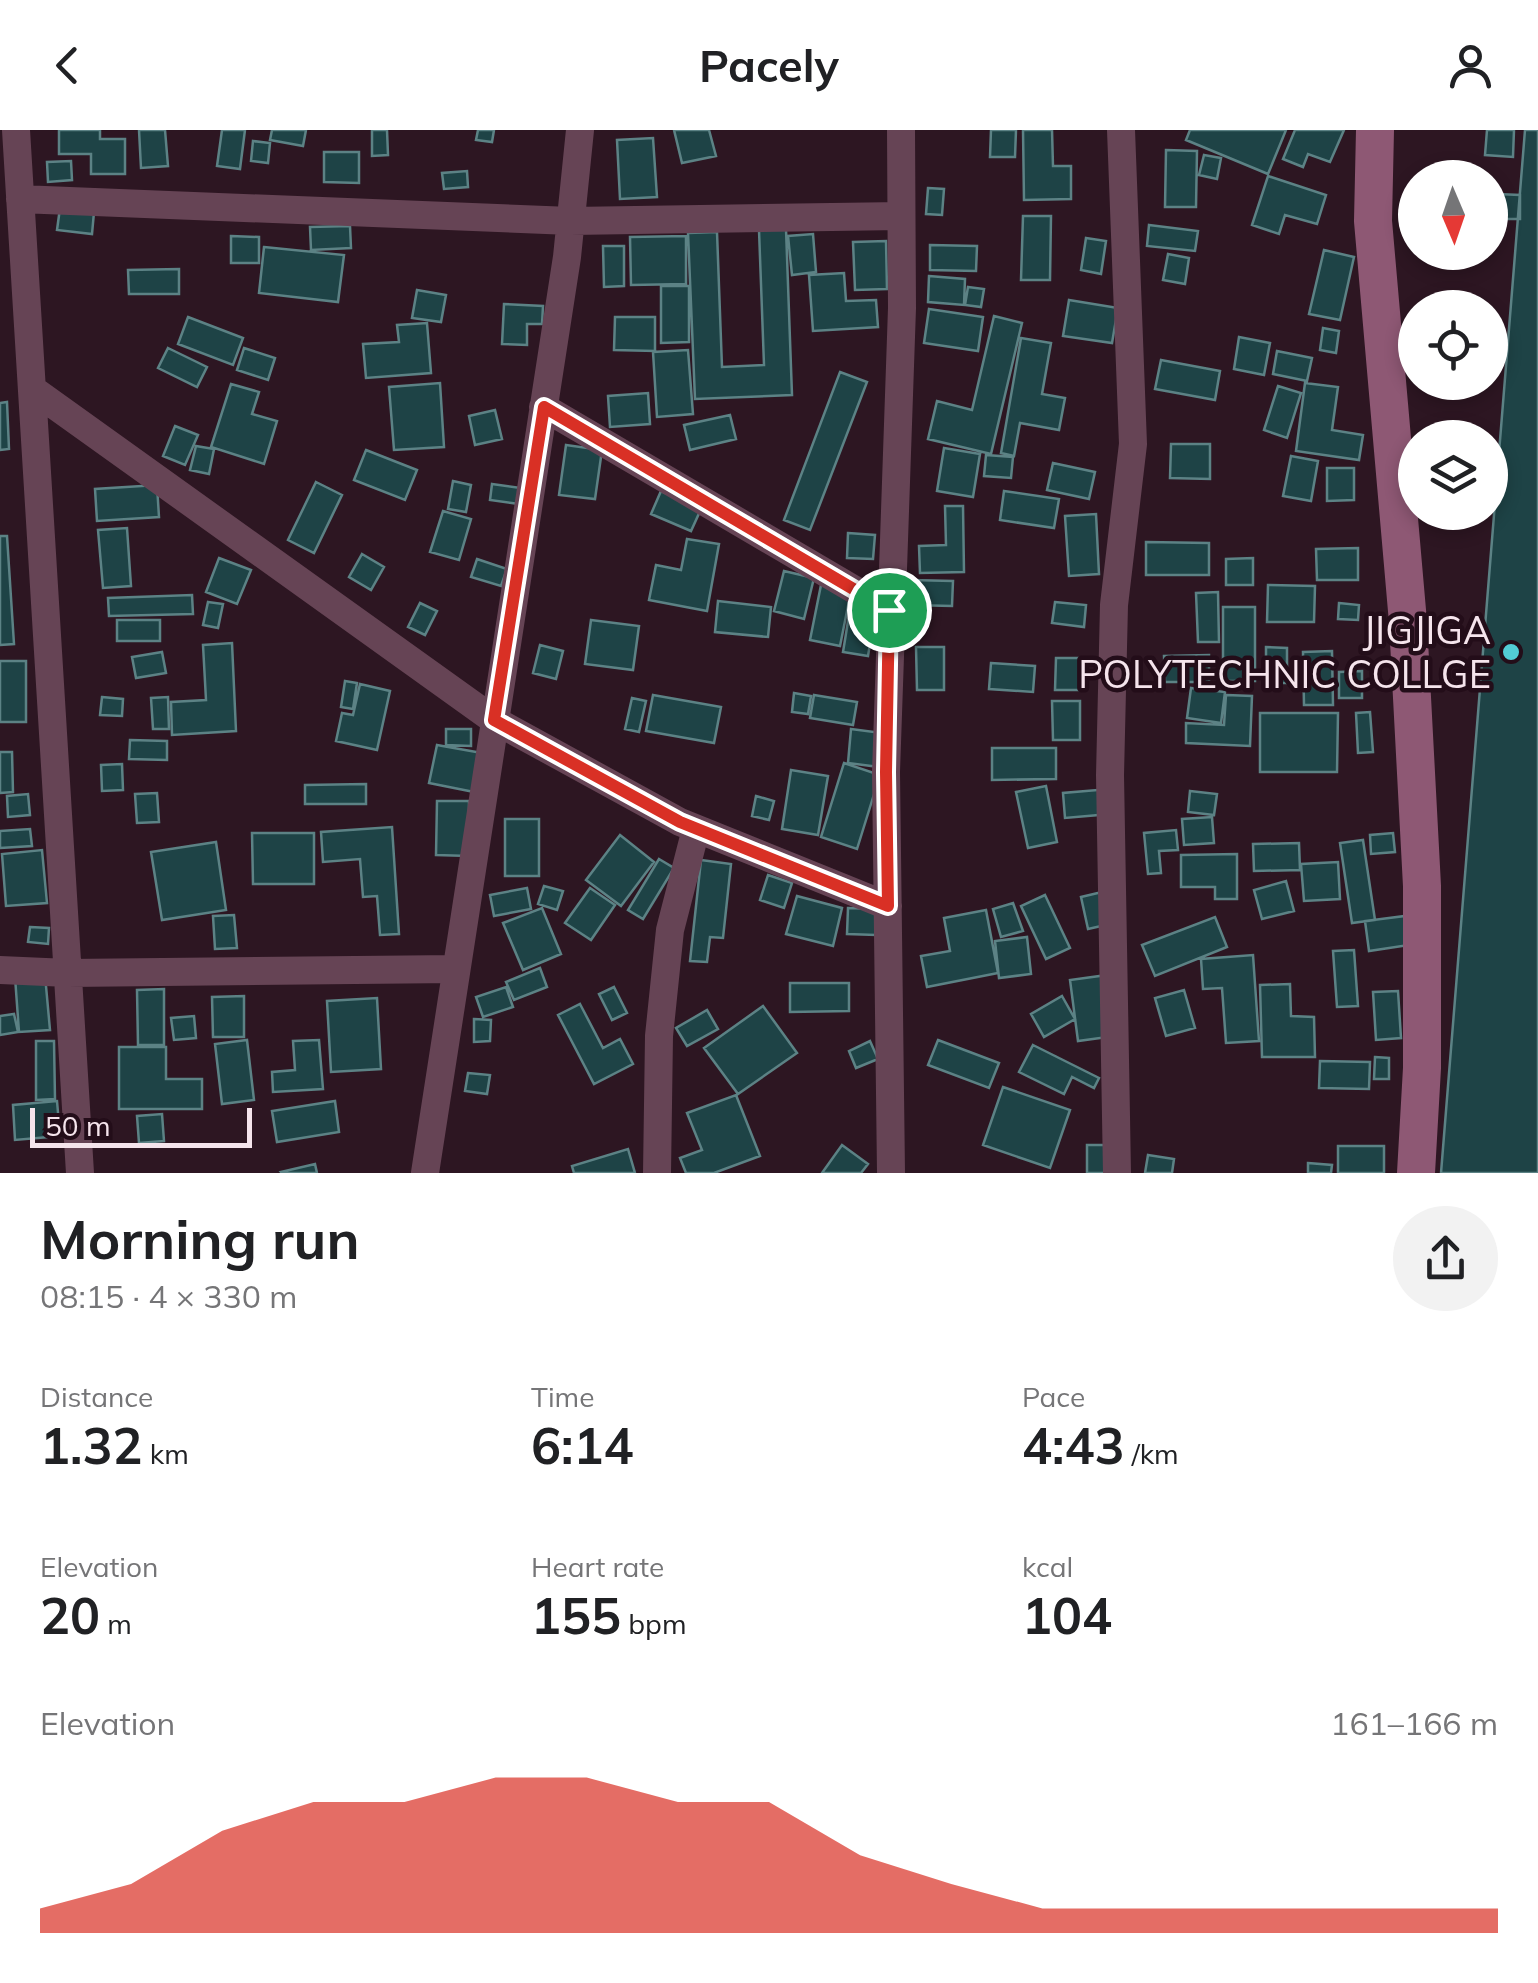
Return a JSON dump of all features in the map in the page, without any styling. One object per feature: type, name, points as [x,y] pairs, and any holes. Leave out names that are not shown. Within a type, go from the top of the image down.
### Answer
[{"type":"street","points":[[16,130],[9,172],[20,199],[80,1173]]},
{"type":"street","points":[[424,1173],[544,407],[580,130]]},
{"type":"street","points":[[891,1173],[886,772],[902,308],[901,130]]},
{"type":"street","points":[[1116,1173],[1110,775],[1114,605],[1133,444],[1121,130]]},
{"type":"street","points":[[1374,130],[1373,222],[1407,604],[1422,886],[1422,1068],[1416,1173]]},
{"type":"street","points":[[20,199],[571,221],[901,216]]},
{"type":"street","points":[[32,389],[494,720],[696,828],[888,906]]},
{"type":"street","points":[[544,407],[889,610]]},
{"type":"street","points":[[657,1173],[659,1036],[670,930],[696,828]]},
{"type":"street","points":[[0,970],[456,969]]},
{"type":"building","points":[[59,130],[100,130],[100,139],[125,139],[125,174],[91,174],[91,154],[59,154]]},
{"type":"building","points":[[139,130],[165,130],[168,166],[141,168]]},
{"type":"building","points":[[222,130],[245,130],[240,169],[217,166]]},
{"type":"building","points":[[272,130],[306,130],[303,146],[270,140]]},
{"type":"building","points":[[372,130],[387,130],[388,155],[372,156]]},
{"type":"building","points":[[478,130],[494,130],[492,142],[476,140]]},
{"type":"building","points":[[674,130],[709,130],[716,156],[682,163]]},
{"type":"building","points":[[991,130],[1016,130],[1015,157],[990,157]]},
{"type":"building","points":[[1023,130],[1052,130],[1053,166],[1071,166],[1071,199],[1024,200]]},
{"type":"building","points":[[1190,130],[1286,130],[1268,174],[1186,140]]},
{"type":"building","points":[[1295,130],[1344,130],[1330,162],[1308,154],[1303,167],[1283,159]]},
{"type":"building","points":[[1487,130],[1514,130],[1513,157],[1485,155]]},
{"type":"building","name":"JIGJIGA POLYTECHNIC COLLGE","points":[[1525,130],[1538,130],[1538,1173],[1441,1173],[1493,530],[1508,530],[1508,420],[1502,420],[1503,400],[1508,400],[1508,341]]},
{"type":"building","points":[[653,138],[657,197],[620,199],[617,140]]},
{"type":"building","points":[[253,141],[270,143],[268,163],[251,161]]},
{"type":"building","points":[[1166,150],[1197,151],[1196,207],[1165,207]]},
{"type":"building","points":[[324,152],[359,152],[359,183],[324,182]]},
{"type":"building","points":[[1204,155],[1221,158],[1217,179],[1199,175]]},
{"type":"building","points":[[71,161],[72,180],[48,182],[47,162]]},
{"type":"building","points":[[467,171],[468,187],[444,189],[442,173]]},
{"type":"building","points":[[1268,176],[1326,195],[1317,224],[1285,215],[1279,234],[1252,225]]},
{"type":"building","points":[[928,188],[944,189],[942,215],[926,214]]},
{"type":"building","points":[[1508,194],[1520,195],[1520,219],[1508,219]]},
{"type":"building","points":[[60,208],[94,212],[92,234],[57,230]]},
{"type":"building","points":[[1023,216],[1051,216],[1050,280],[1021,280]]},
{"type":"building","points":[[1149,225],[1198,231],[1195,251],[1147,246]]},
{"type":"building","points":[[350,226],[351,248],[311,250],[310,227]]},
{"type":"building","points":[[786,229],[792,395],[695,399],[688,233],[717,232],[722,367],[764,365],[759,230]]},
{"type":"building","points":[[813,234],[816,272],[792,275],[788,236]]},
{"type":"building","points":[[231,236],[259,237],[259,263],[231,263]]},
{"type":"building","points":[[686,236],[686,284],[631,285],[630,237]]},
{"type":"building","points":[[1086,238],[1106,241],[1101,274],[1081,270]]},
{"type":"building","points":[[886,241],[887,289],[855,290],[853,242]]},
{"type":"building","points":[[930,245],[977,246],[976,271],[930,270]]},
{"type":"building","points":[[603,246],[624,246],[624,286],[604,287]]},
{"type":"building","points":[[264,247],[344,255],[338,302],[259,293]]},
{"type":"building","points":[[1324,250],[1354,257],[1340,320],[1309,314]]},
{"type":"building","points":[[1168,254],[1189,258],[1185,284],[1163,280]]},
{"type":"building","points":[[179,269],[179,294],[129,294],[128,270]]},
{"type":"building","points":[[844,273],[846,301],[876,300],[878,327],[813,331],[809,275]]},
{"type":"building","points":[[929,276],[965,279],[964,305],[928,302]]},
{"type":"building","points":[[661,286],[689,286],[689,342],[661,343]]},
{"type":"building","points":[[968,287],[984,289],[981,307],[965,305]]},
{"type":"building","points":[[417,290],[446,295],[441,322],[412,318]]},
{"type":"building","points":[[1069,300],[1118,308],[1112,343],[1063,336]]},
{"type":"building","points":[[504,304],[543,306],[542,324],[527,324],[527,345],[502,344]]},
{"type":"building","points":[[929,309],[983,317],[978,351],[924,343]]},
{"type":"building","points":[[994,316],[1022,323],[991,454],[928,439],[937,401],[972,410]]},
{"type":"building","points":[[188,317],[243,338],[233,365],[178,344]]},
{"type":"building","points":[[615,317],[655,317],[655,351],[614,350]]},
{"type":"building","points":[[427,323],[431,373],[366,378],[363,344],[399,342],[397,325]]},
{"type":"building","points":[[1323,328],[1339,331],[1336,353],[1320,350]]},
{"type":"building","points":[[1239,337],[1270,343],[1264,375],[1234,369]]},
{"type":"building","points":[[1021,338],[1051,343],[1042,394],[1065,398],[1059,430],[1020,423],[1014,456],[1001,453]]},
{"type":"building","points":[[168,348],[207,367],[197,387],[158,368]]},
{"type":"building","points":[[244,348],[275,358],[268,380],[237,370]]},
{"type":"building","points":[[688,350],[693,414],[657,417],[653,352]]},
{"type":"building","points":[[1277,351],[1312,358],[1307,381],[1273,374]]},
{"type":"building","points":[[1161,360],[1220,371],[1215,400],[1155,389]]},
{"type":"building","points":[[840,372],[867,382],[810,530],[784,520]]},
{"type":"building","points":[[440,383],[444,447],[394,450],[389,387]]},
{"type":"building","points":[[1305,383],[1338,387],[1332,430],[1363,435],[1359,460],[1296,451]]},
{"type":"building","points":[[231,384],[259,392],[252,414],[277,421],[264,464],[211,447]]},
{"type":"building","points":[[1278,386],[1301,393],[1287,438],[1264,430]]},
{"type":"building","points":[[648,393],[650,424],[610,427],[608,396]]},
{"type":"building","points":[[7,402],[9,449],[0,450],[0,403]]},
{"type":"building","points":[[495,410],[502,439],[475,445],[469,416]]},
{"type":"building","points":[[730,415],[736,439],[690,450],[684,425]]},
{"type":"building","points":[[175,426],[198,435],[185,465],[163,456]]},
{"type":"building","points":[[1171,444],[1210,444],[1210,479],[1170,478]]},
{"type":"building","points":[[566,445],[602,450],[595,499],[559,495]]},
{"type":"building","points":[[196,446],[214,449],[209,474],[190,470]]},
{"type":"building","points":[[944,448],[980,454],[973,497],[937,491]]},
{"type":"building","points":[[366,450],[417,470],[405,500],[354,480]]},
{"type":"building","points":[[986,455],[1013,457],[1011,478],[984,476]]},
{"type":"building","points":[[1291,456],[1318,461],[1311,501],[1283,496]]},
{"type":"building","points":[[1053,463],[1095,472],[1089,499],[1047,490]]},
{"type":"building","points":[[1327,468],[1354,468],[1354,500],[1327,501]]},
{"type":"building","points":[[453,481],[471,485],[466,512],[448,509]]},
{"type":"building","points":[[316,482],[342,495],[314,553],[288,540]]},
{"type":"building","points":[[492,484],[521,488],[519,504],[490,500]]},
{"type":"building","points":[[157,485],[159,517],[97,521],[95,489]]},
{"type":"building","points":[[661,491],[701,509],[691,531],[651,514]]},
{"type":"building","points":[[1004,491],[1059,499],[1054,528],[1000,520]]},
{"type":"building","points":[[945,506],[963,506],[964,572],[920,573],[919,546],[946,545]]},
{"type":"building","points":[[443,511],[471,519],[459,560],[430,552]]},
{"type":"building","points":[[1096,514],[1099,574],[1069,576],[1065,516]]},
{"type":"building","points":[[127,528],[131,586],[103,588],[98,530]]},
{"type":"building","points":[[848,533],[875,535],[873,559],[847,558]]},
{"type":"building","points":[[0,536],[7,536],[14,644],[0,645]]},
{"type":"building","points":[[687,539],[719,544],[707,611],[649,600],[656,565],[681,570]]},
{"type":"building","points":[[1146,542],[1209,543],[1209,575],[1146,575]]},
{"type":"building","points":[[1358,548],[1358,580],[1317,580],[1316,549]]},
{"type":"building","points":[[362,554],[384,567],[371,590],[349,577]]},
{"type":"building","points":[[219,558],[251,570],[237,604],[206,592]]},
{"type":"building","points":[[1253,558],[1253,585],[1226,585],[1226,559]]},
{"type":"building","points":[[477,559],[507,569],[501,586],[471,577]]},
{"type":"building","points":[[784,571],[814,578],[804,619],[774,611]]},
{"type":"building","points":[[911,580],[953,581],[952,606],[910,605]]},
{"type":"building","points":[[821,585],[851,591],[840,646],[810,640]]},
{"type":"building","points":[[1268,585],[1315,586],[1314,622],[1267,622]]},
{"type":"building","points":[[853,591],[878,595],[868,656],[843,652]]},
{"type":"building","points":[[1218,592],[1219,642],[1198,642],[1196,593]]},
{"type":"building","points":[[192,595],[193,614],[109,616],[108,598]]},
{"type":"building","points":[[718,601],[771,607],[768,637],[715,632]]},
{"type":"building","points":[[208,602],[223,604],[218,628],[203,625]]},
{"type":"building","points":[[1055,602],[1086,605],[1084,627],[1052,623]]},
{"type":"building","points":[[420,603],[437,611],[425,635],[408,627]]},
{"type":"building","points":[[1339,603],[1359,605],[1358,620],[1338,619]]},
{"type":"building","points":[[1223,607],[1255,607],[1255,681],[1223,681]]},
{"type":"building","points":[[117,620],[160,620],[160,641],[117,641]]},
{"type":"building","points":[[591,620],[639,626],[633,670],[585,664]]},
{"type":"building","points":[[232,643],[236,731],[172,735],[171,702],[206,700],[203,645]]},
{"type":"building","points":[[540,645],[563,651],[556,679],[533,673]]},
{"type":"building","points":[[916,647],[944,647],[944,690],[917,690]]},
{"type":"building","points":[[1266,647],[1287,648],[1287,683],[1266,683]]},
{"type":"building","points":[[1332,651],[1333,705],[1304,705],[1303,652]]},
{"type":"building","points":[[162,652],[166,673],[136,678],[132,657]]},
{"type":"building","points":[[1209,655],[1209,682],[1165,682],[1164,656]]},
{"type":"building","points":[[1056,658],[1080,658],[1080,690],[1055,690]]},
{"type":"building","points":[[0,661],[26,661],[26,722],[0,722]]},
{"type":"building","points":[[991,663],[1035,666],[1033,692],[989,689]]},
{"type":"building","points":[[1362,671],[1362,698],[1339,698],[1339,672]]},
{"type":"building","points":[[345,681],[357,683],[353,709],[341,707]]},
{"type":"building","points":[[360,684],[390,691],[377,750],[336,741],[342,713],[353,715]]},
{"type":"building","points":[[1191,688],[1225,692],[1221,723],[1187,718]]},
{"type":"building","points":[[794,693],[811,696],[808,714],[792,712]]},
{"type":"building","points":[[653,695],[721,707],[714,743],[646,731]]},
{"type":"building","points":[[814,695],[857,702],[853,725],[810,718]]},
{"type":"building","points":[[1226,695],[1252,696],[1250,746],[1186,743],[1186,723],[1224,725]]},
{"type":"building","points":[[102,697],[123,699],[122,716],[100,715]]},
{"type":"building","points":[[168,697],[169,729],[153,729],[151,698]]},
{"type":"building","points":[[632,698],[646,701],[639,732],[625,729]]},
{"type":"building","points":[[1052,701],[1080,701],[1080,740],[1053,740]]},
{"type":"building","points":[[1370,712],[1373,752],[1358,753],[1356,713]]},
{"type":"building","points":[[1260,713],[1338,713],[1337,772],[1260,772]]},
{"type":"building","points":[[446,729],[471,729],[471,746],[446,745]]},
{"type":"building","points":[[851,729],[882,733],[879,767],[848,763]]},
{"type":"building","points":[[130,740],[167,741],[167,760],[129,759]]},
{"type":"building","points":[[437,745],[482,753],[474,792],[429,783]]},
{"type":"building","points":[[992,748],[1056,748],[1056,779],[992,780]]},
{"type":"building","points":[[0,752],[12,752],[13,792],[0,793]]},
{"type":"building","points":[[844,763],[880,775],[857,849],[821,837]]},
{"type":"building","points":[[122,764],[123,790],[102,791],[101,765]]},
{"type":"building","points":[[791,770],[828,776],[818,835],[782,829]]},
{"type":"building","points":[[366,784],[366,804],[305,804],[305,785]]},
{"type":"building","points":[[1046,786],[1057,842],[1028,848],[1016,792]]},
{"type":"building","points":[[1109,789],[1110,814],[1065,818],[1063,793]]},
{"type":"building","points":[[1190,791],[1217,794],[1214,815],[1188,812]]},
{"type":"building","points":[[157,793],[159,822],[137,823],[135,794]]},
{"type":"building","points":[[28,794],[30,815],[8,817],[7,796]]},
{"type":"building","points":[[756,796],[774,801],[769,820],[752,816]]},
{"type":"building","points":[[437,801],[469,801],[469,856],[436,855]]},
{"type":"building","points":[[1212,817],[1214,843],[1184,845],[1182,819]]},
{"type":"building","points":[[505,819],[539,819],[539,876],[505,876]]},
{"type":"building","points":[[392,827],[399,934],[380,935],[377,896],[363,897],[360,859],[323,862],[321,832]]},
{"type":"building","points":[[30,829],[32,846],[0,848],[0,831]]},
{"type":"building","points":[[1176,830],[1178,850],[1159,851],[1161,873],[1148,874],[1144,833]]},
{"type":"building","points":[[252,833],[314,833],[314,884],[253,884]]},
{"type":"building","points":[[1393,833],[1395,852],[1371,854],[1370,835]]},
{"type":"building","points":[[620,835],[654,862],[621,906],[586,880]]},
{"type":"building","points":[[1363,840],[1375,920],[1352,923],[1340,843]]},
{"type":"building","points":[[216,842],[226,910],[162,920],[151,852]]},
{"type":"building","points":[[1299,843],[1300,870],[1254,871],[1253,844]]},
{"type":"building","points":[[42,850],[47,903],[6,906],[2,854]]},
{"type":"building","points":[[1237,854],[1237,899],[1215,899],[1215,887],[1181,887],[1181,855]]},
{"type":"building","points":[[659,859],[674,868],[643,919],[628,910]]},
{"type":"building","points":[[701,860],[731,864],[723,938],[710,937],[707,962],[690,961]]},
{"type":"building","points":[[1338,862],[1340,899],[1304,901],[1301,864]]},
{"type":"building","points":[[768,875],[792,883],[784,908],[760,900]]},
{"type":"building","points":[[1286,881],[1294,911],[1262,919],[1254,890]]},
{"type":"building","points":[[544,886],[563,891],[557,910],[538,904]]},
{"type":"building","points":[[527,888],[531,909],[494,916],[490,895]]},
{"type":"building","points":[[590,888],[615,905],[591,940],[565,923]]},
{"type":"building","points":[[1102,892],[1110,924],[1088,929],[1081,897]]},
{"type":"building","points":[[1045,895],[1070,948],[1046,959],[1021,906]]},
{"type":"building","points":[[797,896],[842,908],[833,946],[786,934]]},
{"type":"building","points":[[1013,903],[1023,931],[1001,937],[993,909]]},
{"type":"building","points":[[542,908],[561,954],[523,970],[503,923]]},
{"type":"building","points":[[848,908],[877,909],[876,935],[847,934]]},
{"type":"building","points":[[986,910],[998,973],[927,987],[921,956],[950,951],[944,918]]},
{"type":"building","points":[[234,915],[237,948],[215,949],[213,916]]},
{"type":"building","points":[[1405,916],[1409,945],[1369,951],[1365,921]]},
{"type":"building","points":[[1215,917],[1227,947],[1155,976],[1142,945]]},
{"type":"building","points":[[30,927],[49,928],[48,944],[28,942]]},
{"type":"building","points":[[1027,937],[1031,974],[999,978],[995,941]]},
{"type":"building","points":[[1354,950],[1358,1006],[1337,1007],[1333,951]]},
{"type":"building","points":[[1253,955],[1259,1041],[1226,1043],[1222,988],[1203,989],[1201,959]]},
{"type":"building","points":[[540,968],[547,987],[514,1000],[506,982]]},
{"type":"building","points":[[45,975],[50,1030],[19,1032],[15,977]]},
{"type":"building","points":[[1107,975],[1115,1036],[1078,1041],[1070,980]]},
{"type":"building","points":[[790,983],[849,983],[849,1011],[790,1012]]},
{"type":"building","points":[[1290,984],[1291,1016],[1314,1017],[1315,1057],[1262,1057],[1260,985]]},
{"type":"building","points":[[506,987],[513,1007],[483,1017],[476,997]]},
{"type":"building","points":[[614,987],[627,1013],[612,1020],[599,994]]},
{"type":"building","points":[[164,989],[164,1045],[138,1045],[137,990]]},
{"type":"building","points":[[1184,990],[1195,1028],[1166,1036],[1155,998]]},
{"type":"building","points":[[1398,991],[1401,1038],[1376,1040],[1373,992]]},
{"type":"building","points":[[244,996],[244,1037],[213,1037],[212,997]]},
{"type":"building","points":[[1062,996],[1075,1019],[1044,1037],[1031,1014]]},
{"type":"building","points":[[377,998],[381,1069],[331,1072],[327,1001]]},
{"type":"building","points":[[580,1004],[603,1048],[620,1039],[633,1064],[594,1084],[558,1015]]},
{"type":"building","points":[[763,1006],[797,1053],[738,1094],[704,1048]]},
{"type":"building","points":[[707,1010],[718,1029],[687,1046],[676,1028]]},
{"type":"building","points":[[14,1014],[18,1032],[0,1035],[0,1016]]},
{"type":"building","points":[[194,1016],[196,1038],[174,1040],[171,1018]]},
{"type":"building","points":[[474,1019],[491,1020],[490,1041],[474,1042]]},
{"type":"building","points":[[247,1040],[254,1100],[222,1104],[215,1044]]},
{"type":"building","points":[[319,1040],[323,1089],[273,1092],[272,1072],[295,1070],[293,1041]]},
{"type":"building","points":[[938,1040],[999,1063],[989,1088],[928,1065]]},
{"type":"building","points":[[36,1041],[54,1041],[55,1099],[36,1100]]},
{"type":"building","points":[[870,1041],[878,1059],[856,1068],[849,1051]]},
{"type":"building","points":[[1033,1045],[1099,1078],[1094,1088],[1072,1077],[1064,1094],[1019,1072]]},
{"type":"building","points":[[119,1047],[166,1047],[166,1079],[202,1079],[202,1109],[119,1109]]},
{"type":"building","points":[[1375,1057],[1389,1058],[1389,1079],[1374,1079]]},
{"type":"building","points":[[1320,1061],[1370,1062],[1369,1089],[1319,1088]]},
{"type":"building","points":[[468,1073],[490,1075],[487,1094],[465,1091]]},
{"type":"building","points":[[1003,1087],[1070,1110],[1050,1168],[983,1145]]},
{"type":"building","points":[[736,1095],[760,1156],[714,1173],[686,1173],[680,1158],[702,1150],[687,1113]]},
{"type":"building","points":[[57,1101],[60,1136],[15,1140],[13,1105]]},
{"type":"building","points":[[335,1101],[339,1132],[277,1142],[272,1111]]},
{"type":"building","points":[[162,1114],[164,1141],[139,1143],[137,1116]]},
{"type":"building","points":[[842,1145],[868,1164],[861,1173],[822,1173]]},
{"type":"building","points":[[1087,1145],[1110,1145],[1110,1173],[1087,1173]]},
{"type":"building","points":[[1338,1146],[1384,1146],[1384,1173],[1338,1173]]},
{"type":"building","points":[[628,1149],[635,1173],[574,1173],[572,1166]]},
{"type":"building","points":[[1148,1155],[1174,1159],[1172,1173],[1145,1173]]},
{"type":"building","points":[[1308,1163],[1332,1165],[1331,1173],[1308,1173]]},
{"type":"building","points":[[315,1164],[317,1173],[281,1172]]},
{"type":"place","name":"JIGJIGA POLYTECHNIC COLLGE","points":[[1511,652]]},
{"type":"route","points":[[544,407],[889,610],[888,906],[680,822],[494,720],[544,407]]}]
